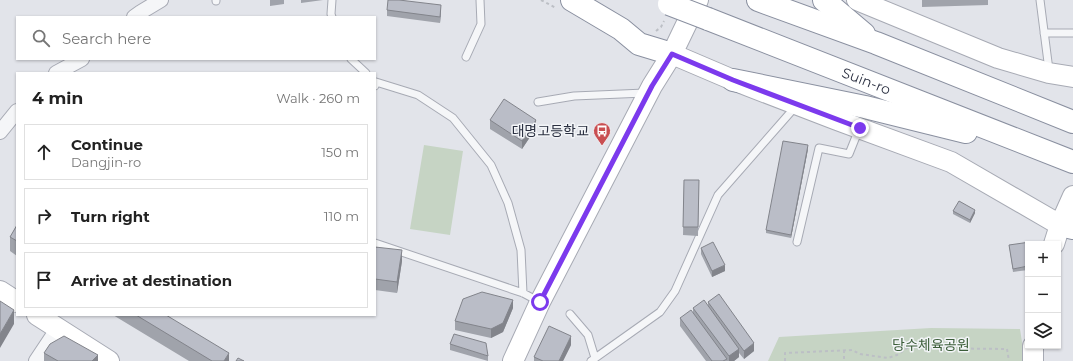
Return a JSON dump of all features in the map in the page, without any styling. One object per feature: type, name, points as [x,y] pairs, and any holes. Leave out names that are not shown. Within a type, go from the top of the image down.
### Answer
[{"type":"highway","points":[[572,0],[621,29],[639,44],[672,54]]},
{"type":"highway","points":[[758,0],[876,43],[1073,122]]},
{"type":"highway","points":[[824,0],[876,43]]},
{"type":"highway","name":"Suin-ro","points":[[664,2],[1073,162]]},
{"type":"highway","points":[[733,80],[865,107],[1050,153]]},
{"type":"street","points":[[135,16],[161,0]]},
{"type":"street","points":[[513,361],[540,302],[649,93],[672,54],[698,0]]},
{"type":"street","points":[[857,0],[998,58],[1050,73],[1073,77]]},
{"type":"street","points":[[672,54],[733,80],[951,162],[1062,232],[1073,196]]},
{"type":"street","points":[[63,72],[81,60]]},
{"type":"street","points":[[0,132],[16,112]]},
{"type":"street","points":[[0,291],[16,301]]},
{"type":"street","points":[[39,316],[109,361]]},
{"type":"street","points":[[36,361],[58,328]]},
{"type":"street","points":[[1033,349],[1033,361]]},
{"type":"lane","points":[[332,0],[332,16]]},
{"type":"lane","points":[[466,57],[481,24],[480,0]]},
{"type":"lane","points":[[1040,0],[1050,73]]},
{"type":"lane","points":[[1044,33],[1073,33]]},
{"type":"lane","points":[[352,60],[365,72]]},
{"type":"lane","points":[[376,83],[418,95],[453,118],[491,165],[508,203],[521,250],[522,293]]},
{"type":"lane","points":[[538,102],[574,96],[649,93]]},
{"type":"lane","points":[[570,314],[588,335],[593,360],[660,312],[675,291],[718,195],[798,105]]},
{"type":"lane","points":[[797,242],[819,148],[849,154],[860,128]]},
{"type":"lane","points":[[376,242],[522,293],[540,302]]},
{"type":"path","points":[[785,361],[785,352],[852,350],[860,354],[888,358],[908,348],[1007,350],[1009,361]]},
{"type":"path","points":[[844,350],[844,361]]},
{"type":"green space","points":[[424,145],[463,151],[450,235],[410,229]]},
{"type":"green space","name":"당수체육공원","points":[[931,328],[1020,329],[1025,361],[768,361],[779,337]]},
{"type":"building","points":[[388,0],[441,5],[440,17],[387,10]]},
{"type":"building","points":[[504,99],[536,120],[522,141],[490,120]]},
{"type":"building","points":[[783,141],[808,145],[791,235],[766,230]]},
{"type":"building","points":[[684,180],[699,180],[698,227],[683,227]]},
{"type":"building","points":[[959,201],[975,210],[970,220],[953,211]]},
{"type":"building","points":[[16,227],[16,240],[10,237]]},
{"type":"building","points":[[713,242],[725,265],[712,271],[701,248]]},
{"type":"building","points":[[1025,243],[1025,267],[1013,269],[1009,245]]},
{"type":"building","points":[[376,247],[402,250],[397,282],[376,279]]},
{"type":"building","points":[[482,292],[513,300],[503,323],[491,329],[455,321],[463,299]]},
{"type":"building","points":[[719,294],[754,343],[744,351],[708,302]]},
{"type":"building","points":[[704,300],[739,349],[729,356],[693,308]]},
{"type":"building","points":[[0,301],[14,310],[0,334]]},
{"type":"building","points":[[691,310],[727,359],[723,361],[712,361],[680,318]]},
{"type":"building","points":[[138,316],[168,316],[229,353],[224,361],[212,361]]},
{"type":"building","points":[[549,326],[571,336],[559,361],[543,361],[534,357]]},
{"type":"building","points":[[454,334],[486,343],[488,356],[450,344]]},
{"type":"building","points":[[64,336],[98,355],[92,361],[58,361],[44,353],[50,344]]},
{"type":"building","points":[[238,358],[244,361],[236,361]]},
{"type":"place","name":"대명고등학교","points":[[602,146]]},
{"type":"route","points":[[540,302],[652,86],[672,54],[733,80],[860,128]]}]
